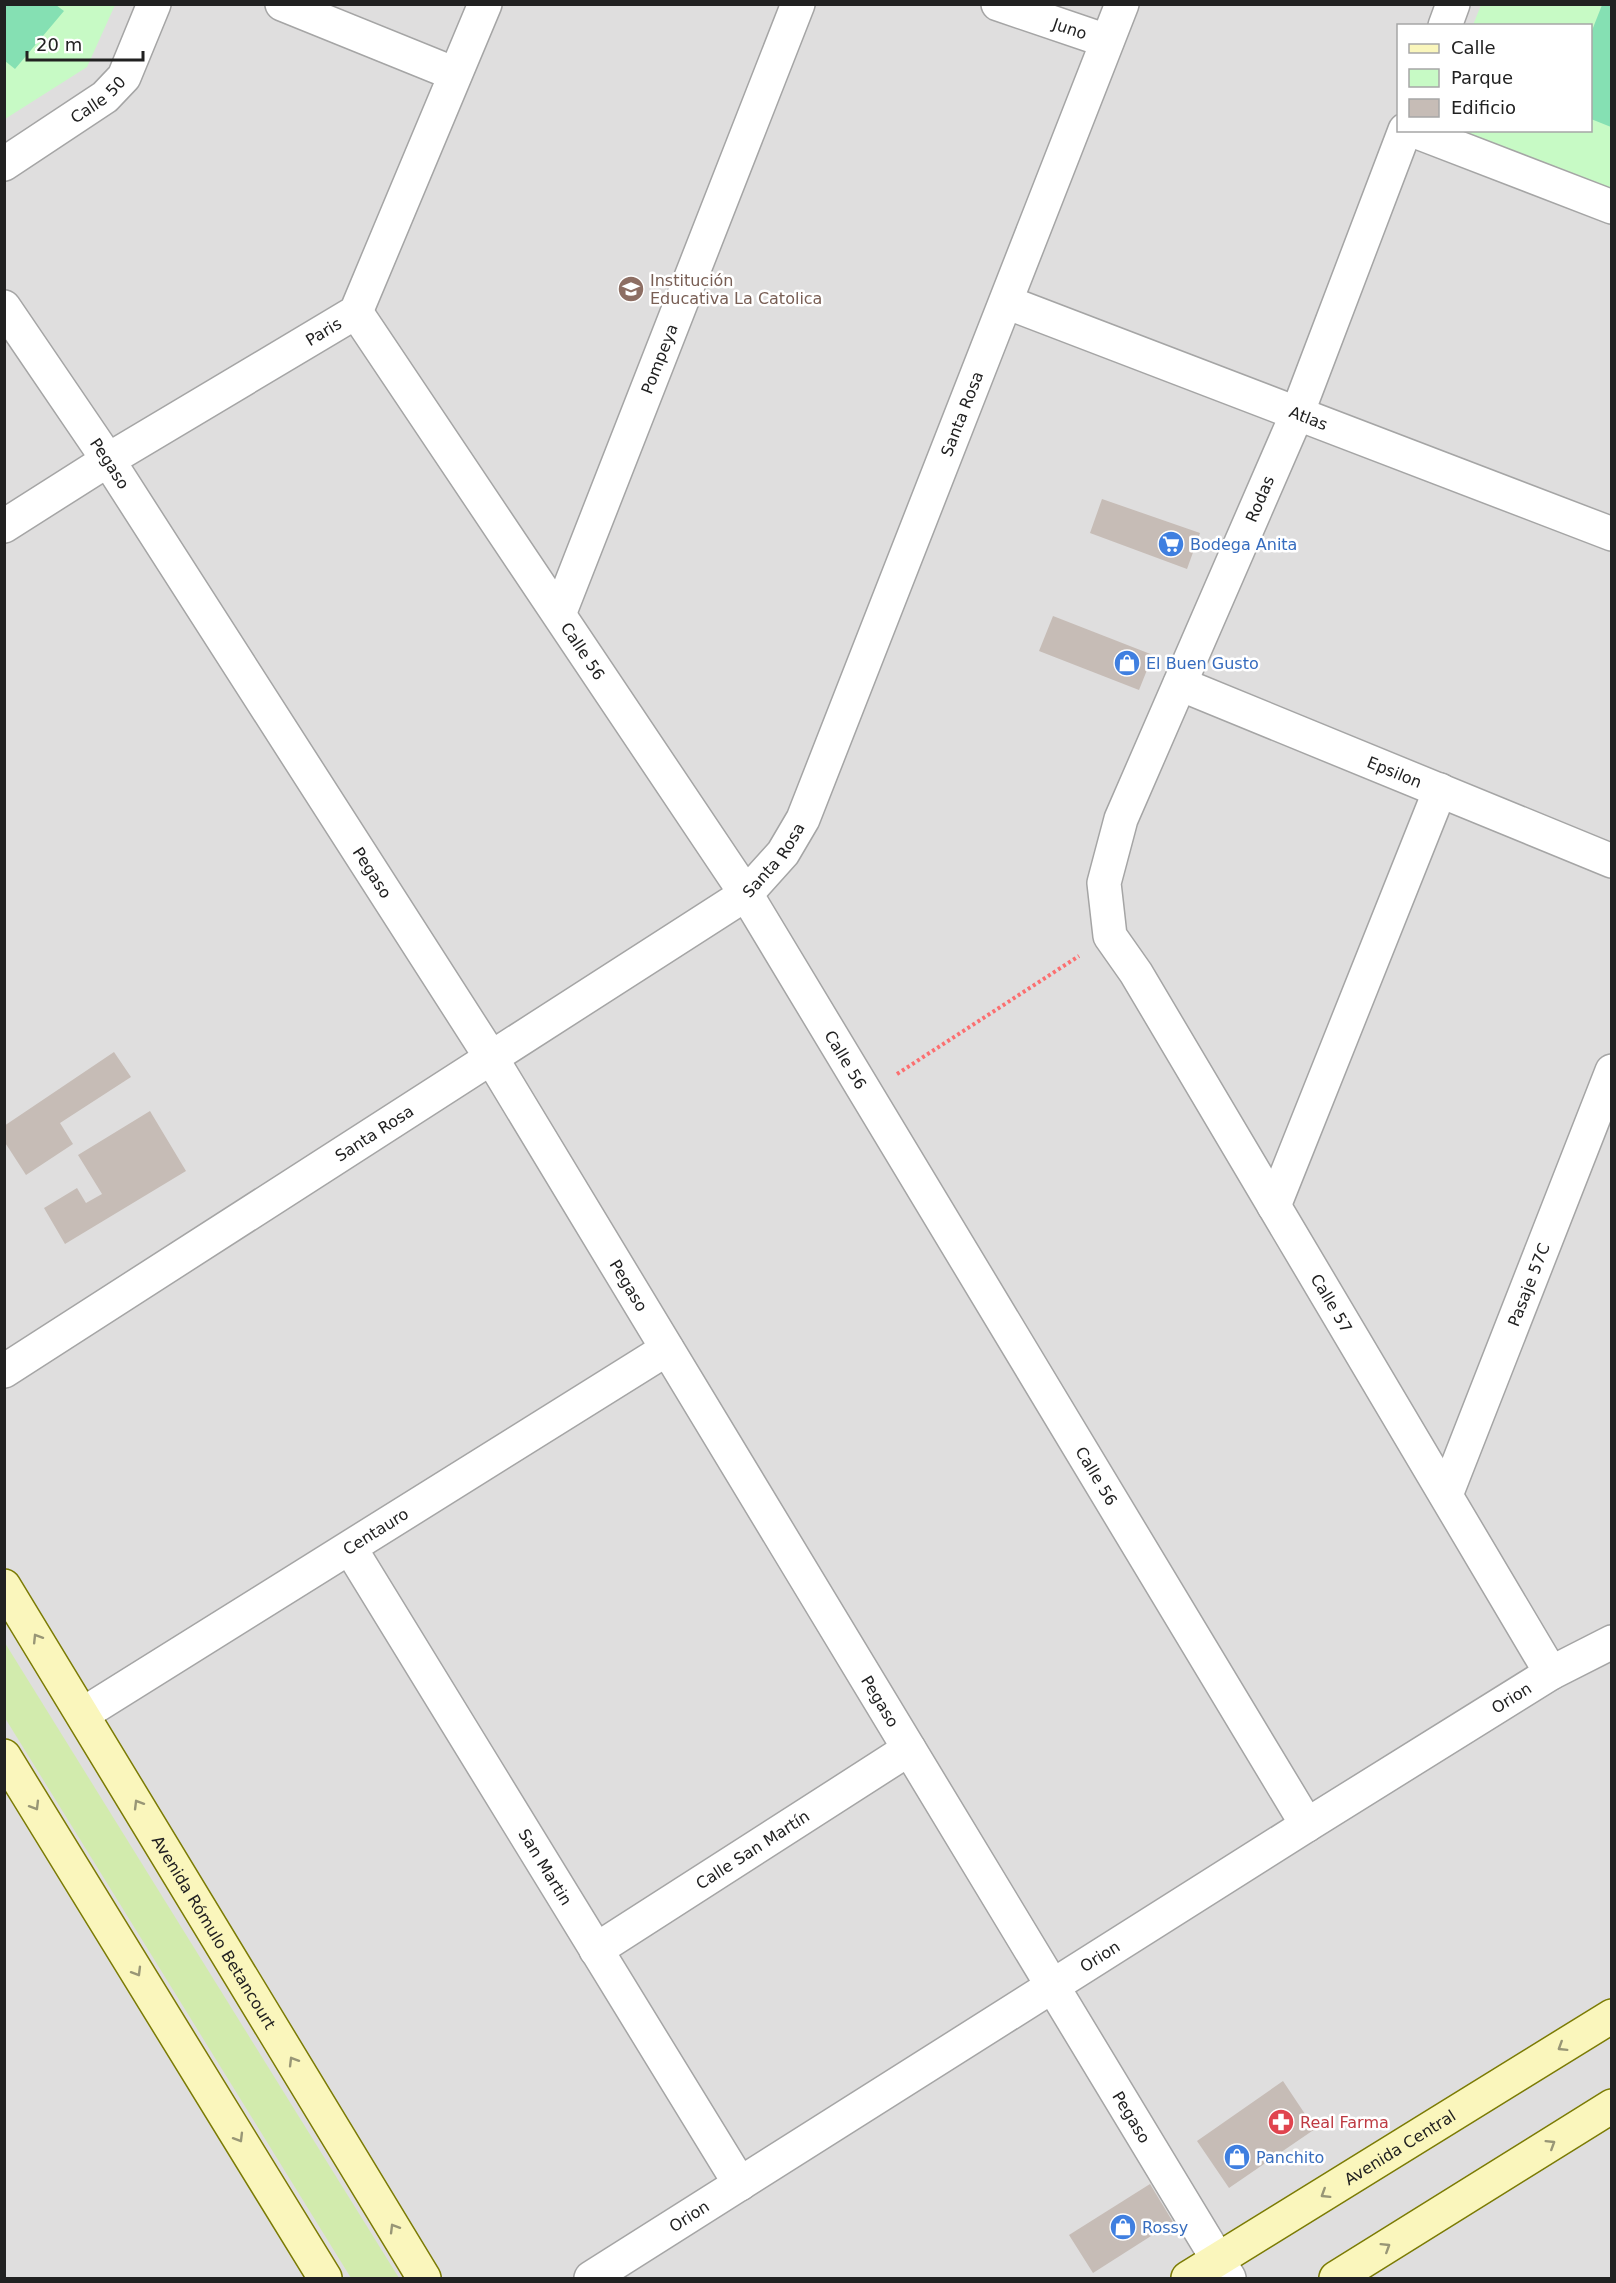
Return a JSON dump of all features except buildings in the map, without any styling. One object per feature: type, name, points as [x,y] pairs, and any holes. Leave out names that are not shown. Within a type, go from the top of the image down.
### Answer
[{"type":"street","name":"Calle 50","points":[[4,164],[105,97],[118,84],[124,77],[154,4]]},
{"type":"street","points":[[282,4],[455,74]]},
{"type":"street","name":"Paris","points":[[4,526],[108,460],[356,312],[485,4]]},
{"type":"street","name":"Pompeya","points":[[560,612],[798,4]]},
{"type":"street","name":"Juno","points":[[998,4],[1107,41]]},
{"type":"street","name":"Santa Rosa","points":[[4,1371],[746,894],[783,853],[803,819],[1122,4]]},
{"type":"street","points":[[1446,24],[1453,4]]},
{"type":"street","name":"Rodas","points":[[1110,936],[1104,883],[1121,819],[1297,414],[1404,132]]},
{"type":"street","points":[[1417,132],[1611,207]]},
{"type":"street","name":"Atlas","points":[[1006,302],[1611,534]]},
{"type":"street","name":"Pegaso","points":[[4,307],[108,460],[492,1059],[1223,2269]]},
{"type":"street","name":"Calle 56","points":[[356,312],[560,612],[746,894],[1307,1825]]},
{"type":"street","name":"Epsilon","points":[[1180,684],[1611,861]]},
{"type":"street","points":[[1274,1206],[1440,790]]},
{"type":"street","name":"Calle 57","points":[[1110,936],[1136,973],[1551,1673]]},
{"type":"street","name":"Pasaje 57C","points":[[1446,1496],[1611,1071]]},
{"type":"street","name":"Centauro","points":[[83,1714],[668,1349]]},
{"type":"street","name":"San Martin","points":[[350,1548],[740,2184]]},
{"type":"street","name":"Avenida Rómulo Betancourt","points":[[4,1586],[424,2278]]},
{"type":"street","name":"Orion","points":[[591,2278],[1307,1825],[1551,1673],[1611,1642]]},
{"type":"street","name":"Calle San Martín","points":[[596,1950],[909,1749]]},
{"type":"street","points":[[4,1756],[325,2278]]},
{"type":"street","name":"Avenida Central","points":[[1188,2278],[1223,2269],[1611,2016]]},
{"type":"street","points":[[1336,2278],[1611,2106]]},
{"type":"path","points":[[866,1094],[1110,936]]},
{"type":"shaded area","points":[[5,5],[1611,5],[1611,2278],[5,2278]]},
{"type":"green space","points":[[4,5],[56,5],[64,11],[15,69],[5,61]]},
{"type":"green space","points":[[5,5],[115,5],[87,67],[5,119]]},
{"type":"green space","points":[[1481,5],[1611,5],[1611,199],[1438,132],[1592,132],[1592,24],[1473,24]]},
{"type":"green space","points":[[1602,5],[1611,5],[1611,127],[1592,119],[1592,30]]},
{"type":"green space","points":[[5,1643],[399,2278],[351,2278],[5,1718]]},
{"type":"place","name":"Institución Educativa La Catolica","points":[[631,289]]},
{"type":"place","name":"Bodega Anita","points":[[1171,544]]},
{"type":"place","name":"El Buen Gusto","points":[[1127,663]]},
{"type":"place","name":"Real Farma","points":[[1281,2122]]},
{"type":"place","name":"Panchito","points":[[1237,2157]]},
{"type":"place","name":"Rossy","points":[[1123,2227]]}]
